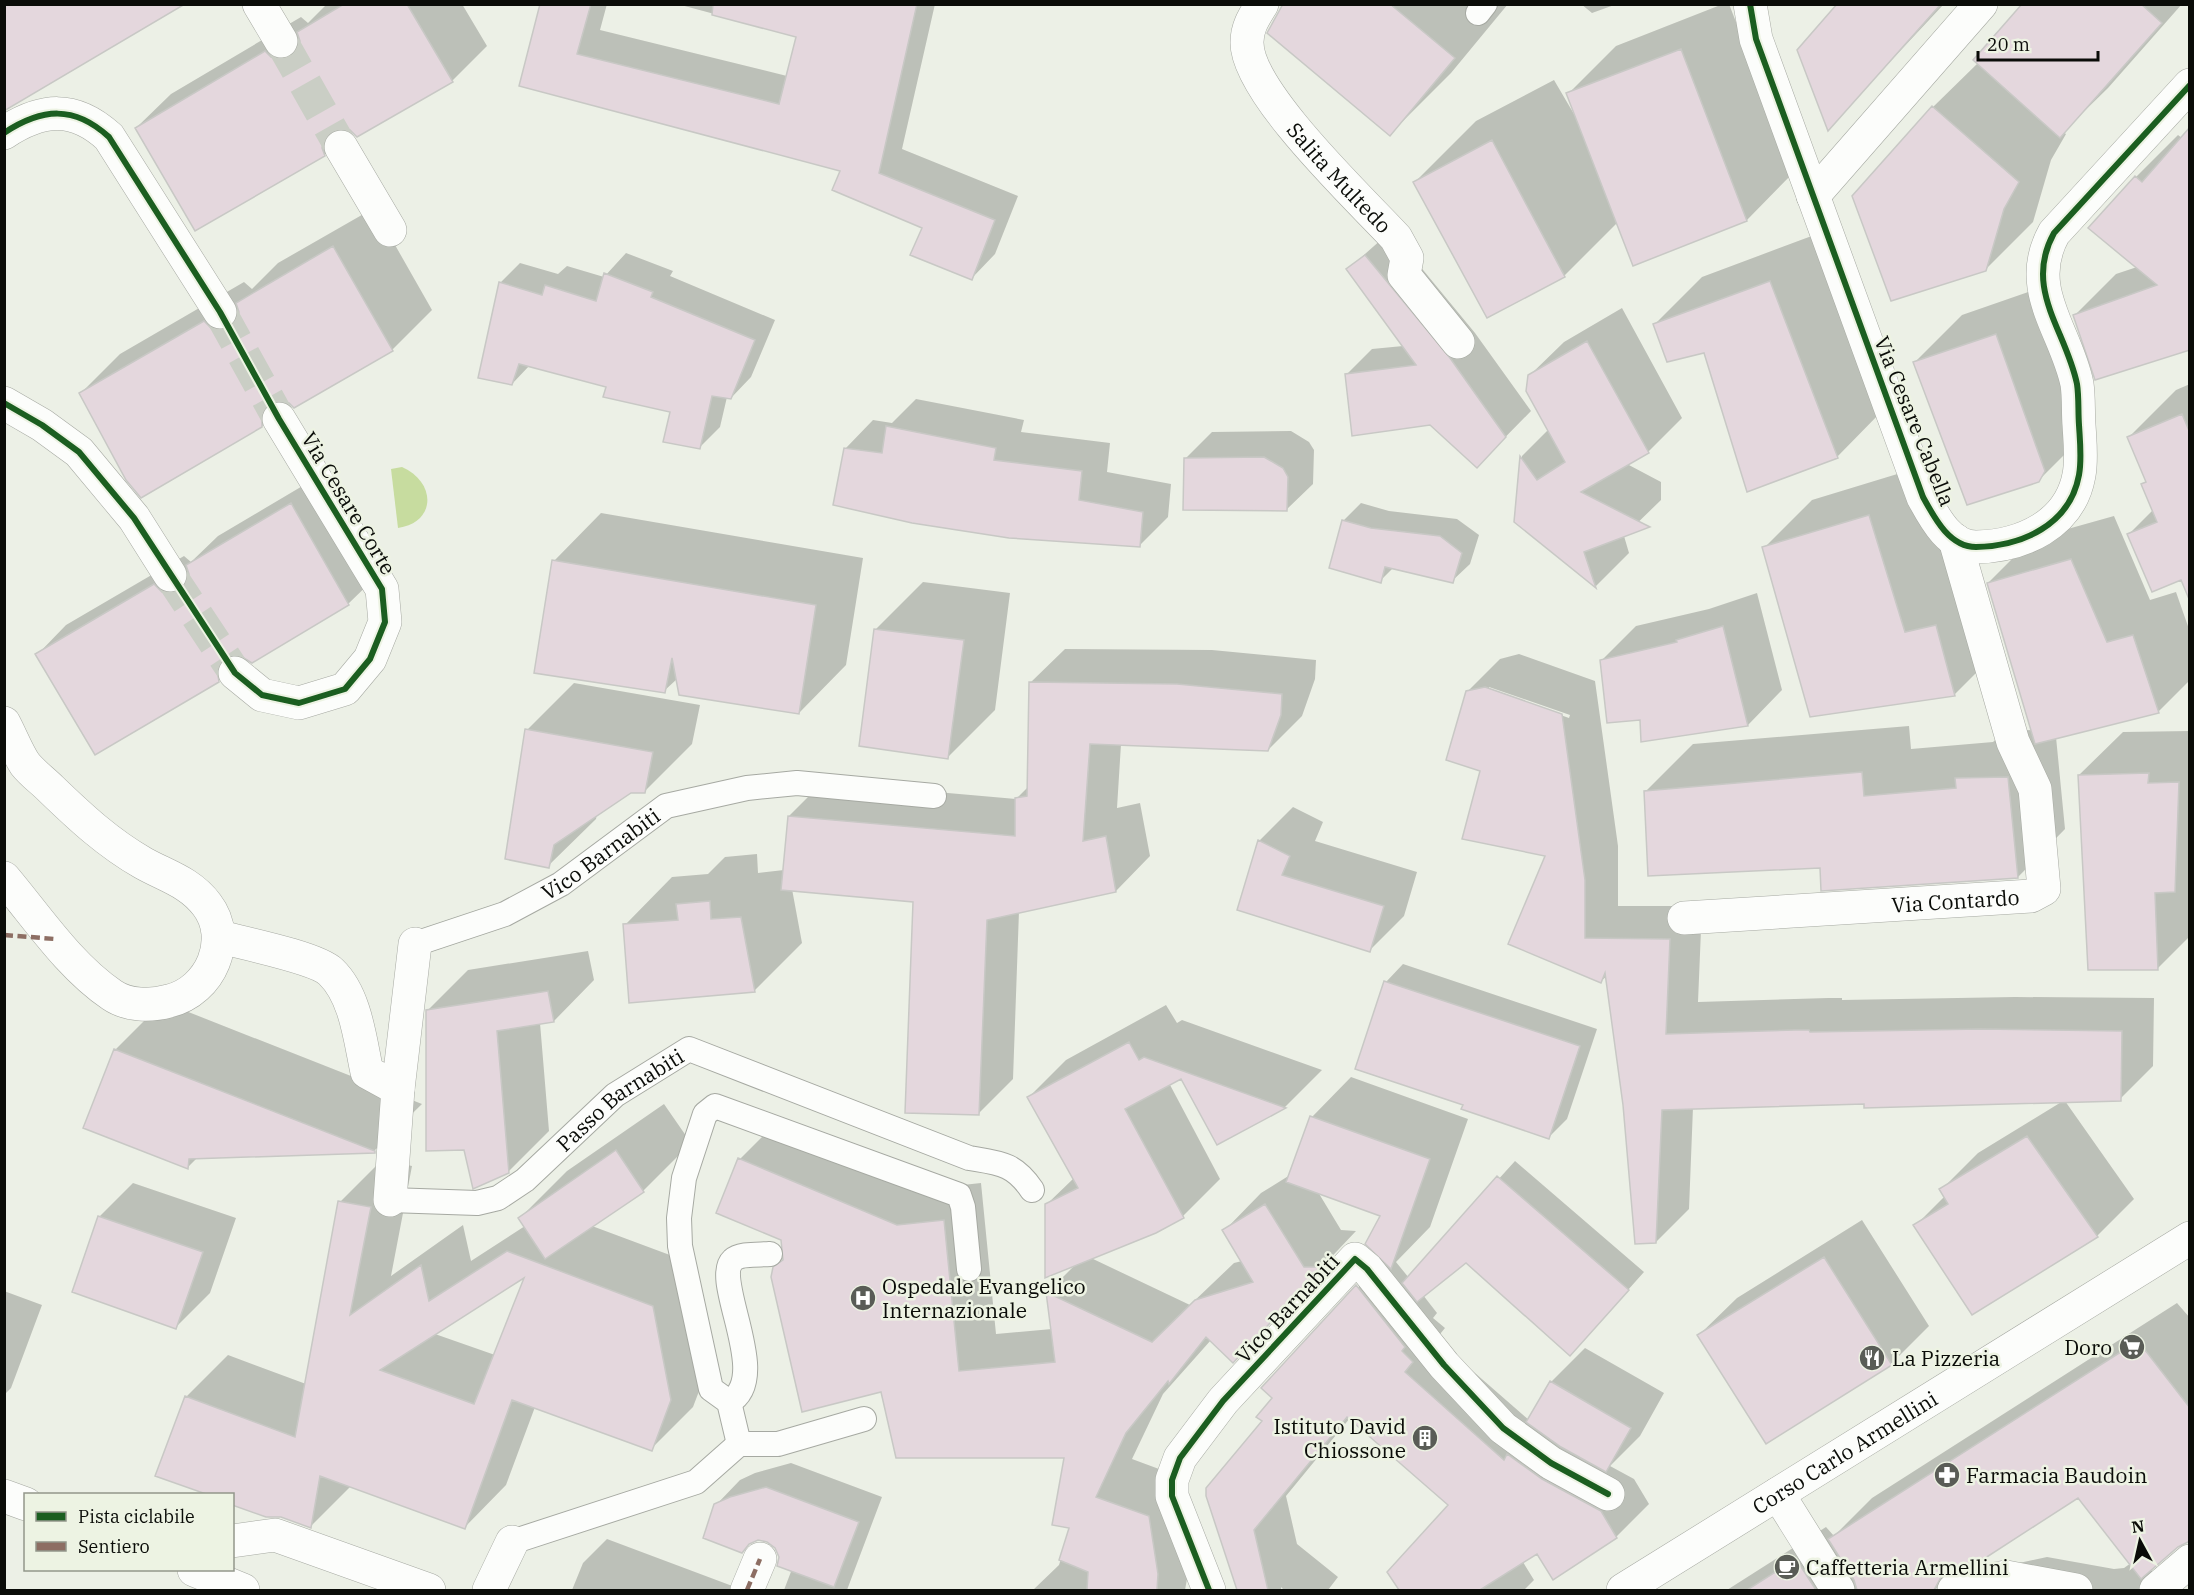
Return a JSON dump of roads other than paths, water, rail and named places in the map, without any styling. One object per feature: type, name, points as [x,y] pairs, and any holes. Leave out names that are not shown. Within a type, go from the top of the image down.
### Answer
[{"type":"street","points":[[259,4],[281,41]]},
{"type":"street","name":"Salita Multedo","points":[[1262,4],[1250,25],[1246,44],[1255,73],[1297,132],[1396,238],[1407,258],[1404,275],[1458,342]]},
{"type":"street","name":"Via Cesare Cabella","points":[[1750,4],[1756,39],[1923,497],[1939,525],[1955,540]]},
{"type":"street","points":[[1813,196],[1981,4]]},
{"type":"street","points":[[1955,540],[1972,547],[2014,544],[2052,522],[2075,491],[2081,454],[2077,384],[2045,295],[2042,265],[2046,248],[2054,233],[2190,85]]},
{"type":"street","points":[[4,133],[42,114],[63,113],[95,124],[109,137],[220,312]]},
{"type":"street","points":[[341,147],[390,230]]},
{"type":"street","points":[[4,403],[42,425],[79,452],[134,518],[170,575]]},
{"type":"street","name":"Via Cesare Corte","points":[[235,673],[261,695],[299,703],[345,689],[370,659],[385,622],[382,589],[279,419]]},
{"type":"street","name":"Via Contardo","points":[[1684,918],[2031,896],[2044,889],[2035,789],[2013,742],[1955,540]]},
{"type":"street","points":[[4,723],[25,764],[108,841],[145,864],[178,879],[206,903],[218,923],[220,937],[216,959],[205,978],[171,1001],[146,1005],[130,1002],[113,995],[82,969],[4,878]]},
{"type":"street","points":[[220,937],[310,962],[331,971],[346,992],[367,1072],[398,1089]]},
{"type":"street","points":[[390,1200],[398,1089],[415,944]]},
{"type":"street","name":"Corso Carlo Armellini","points":[[1623,1590],[2190,1238]]},
{"type":"street","name":"Vico Barnabiti","points":[[1209,1590],[1172,1496],[1172,1480],[1180,1458],[1223,1401],[1355,1259],[1367,1269],[1444,1365],[1503,1428],[1551,1463],[1608,1494]]},
{"type":"street","points":[[1778,1494],[1838,1590]]},
{"type":"street","points":[[4,1496],[24,1503]]},
{"type":"street","points":[[234,1541],[275,1535],[429,1590]]},
{"type":"street","points":[[489,1590],[512,1542]]},
{"type":"street","points":[[747,1590],[760,1559]]},
{"type":"street","points":[[2156,1590],[2190,1561]]},
{"type":"street","points":[[199,1571],[243,1590]]},
{"type":"street","points":[[1954,1590],[2006,1577],[2076,1590]]},
{"type":"lane","name":"Vico Barnabiti","points":[[415,944],[505,914],[561,884],[666,806],[747,788],[797,783],[933,796]]},
{"type":"lane","name":"Passo Barnabiti","points":[[390,1200],[477,1203],[498,1197],[525,1180],[615,1095],[689,1049],[958,1154],[990,1161],[1017,1171],[1032,1190]]},
{"type":"lane","points":[[739,1444],[729,1402],[711,1389],[680,1246],[679,1218],[684,1178],[705,1114],[715,1106],[959,1195],[963,1207],[969,1269]]},
{"type":"lane","points":[[729,1402],[736,1398],[745,1381],[746,1362],[732,1299],[729,1267],[738,1257],[770,1254]]},
{"type":"lane","points":[[512,1542],[696,1482],[739,1444],[778,1444],[864,1419]]},
{"type":"tunnel","points":[[281,41],[341,147]]},
{"type":"tunnel","points":[[220,312],[279,419]]},
{"type":"tunnel","points":[[170,575],[235,673]]},
{"type":"place","name":"Ospedale Evangelico Internazionale","points":[[863,1298]]},
{"type":"place","name":"Doro","points":[[2132,1347]]},
{"type":"place","name":"La Pizzeria","points":[[1872,1358]]},
{"type":"place","name":"Istituto David Chiossone","points":[[1425,1438]]},
{"type":"place","name":"Farmacia Baudoin","points":[[1947,1475]]},
{"type":"place","name":"Caffetteria Armellini","points":[[1787,1567]]}]
